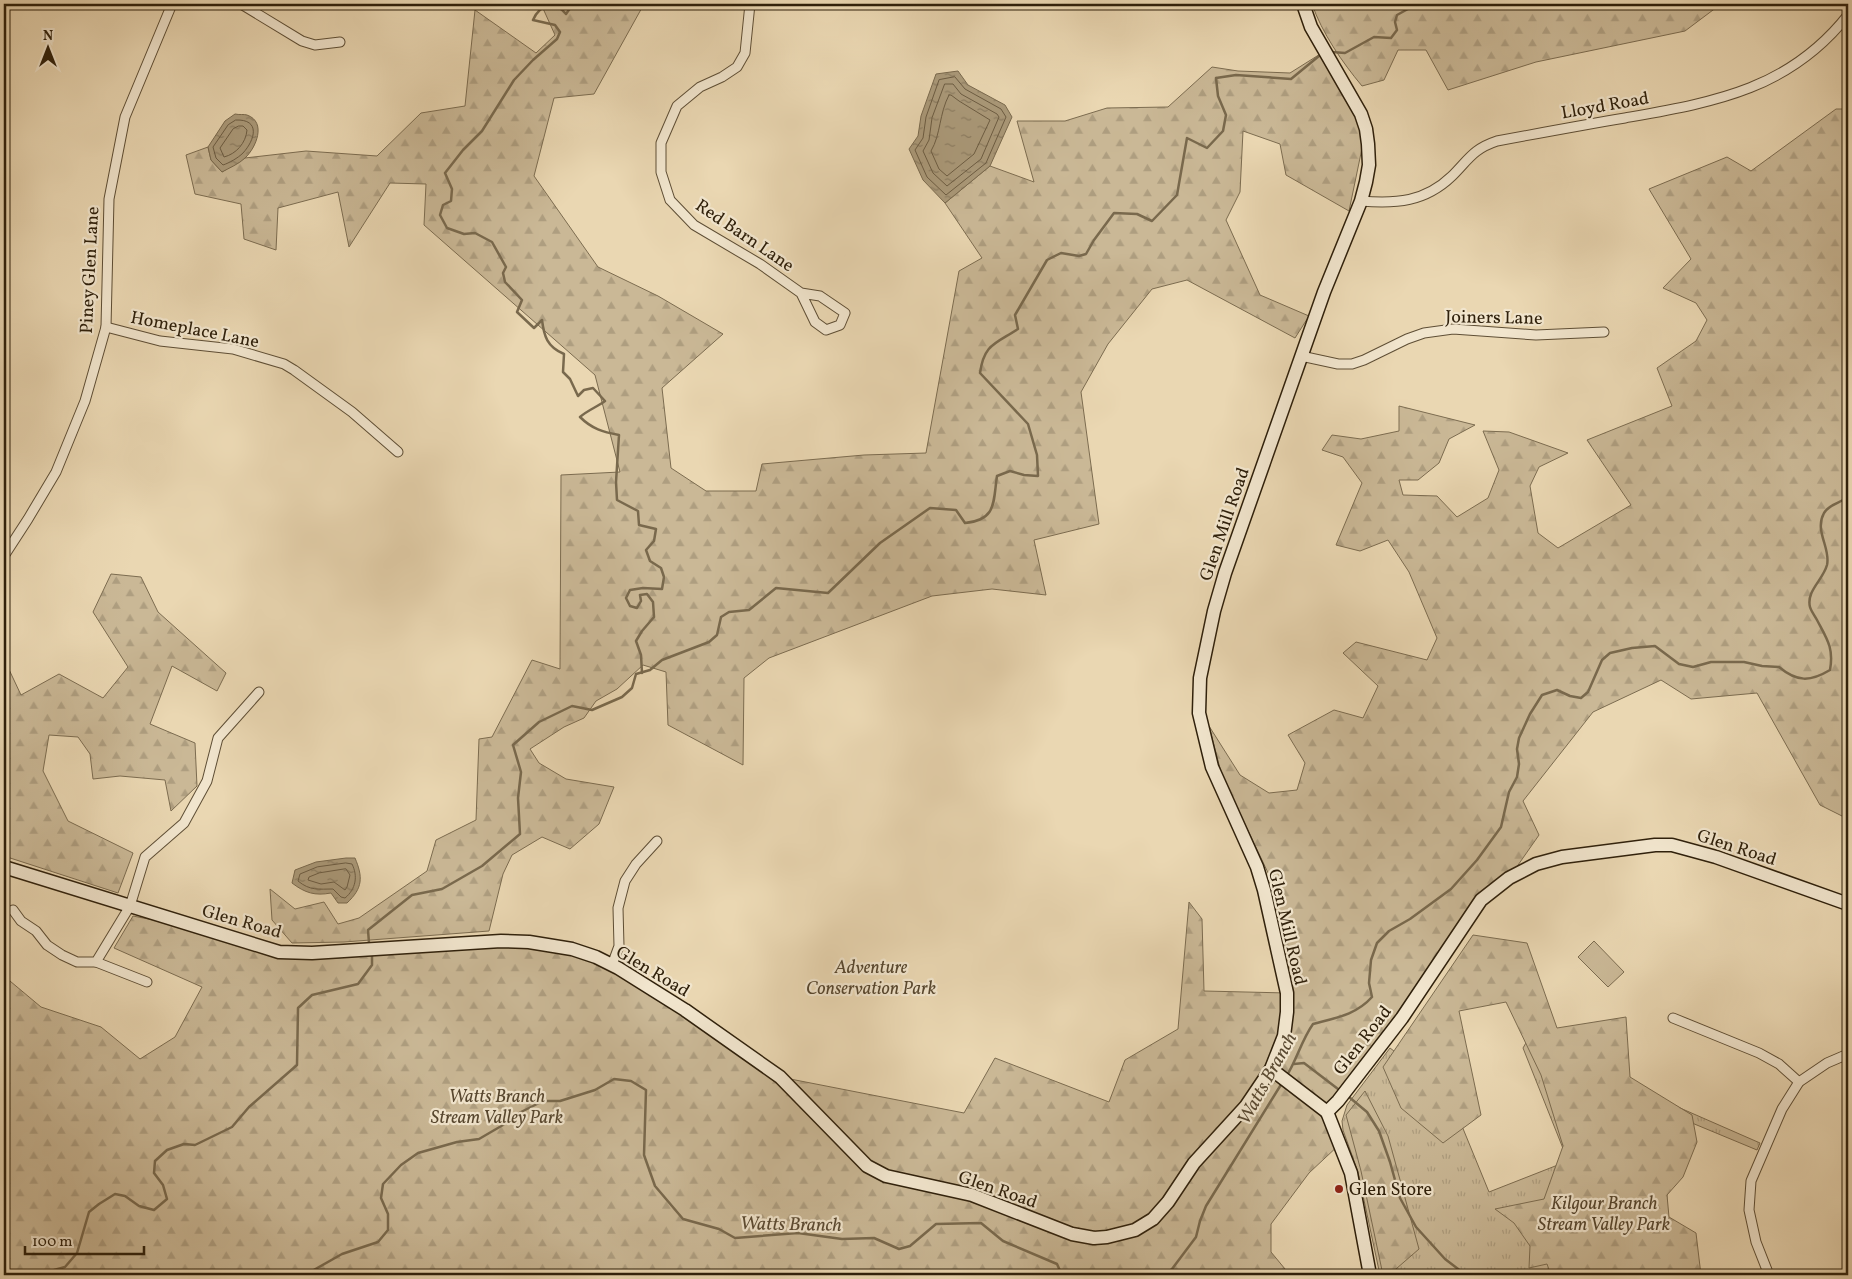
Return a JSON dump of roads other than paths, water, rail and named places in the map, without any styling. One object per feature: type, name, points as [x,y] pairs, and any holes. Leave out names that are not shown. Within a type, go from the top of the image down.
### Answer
[{"type":"main road","name":"Glen Mill Road","points":[[1275,1072],[1284,1036],[1287,993],[1264,890],[1257,867],[1212,767],[1204,737],[1198,699],[1200,678],[1214,611],[1225,573],[1324,292],[1360,201],[1369,165],[1366,129],[1360,114],[1311,27],[1303,4]]},
{"type":"main road","name":"Glen Road","points":[[1327,1112],[1338,1101],[1402,1018],[1481,900],[1509,878],[1536,864],[1562,857],[1655,845],[1672,845],[1716,857],[1848,904]]},
{"type":"main road","name":"Glen Road","points":[[4,867],[279,952],[312,953],[501,941],[529,942],[572,949],[596,957],[684,1009],[780,1077],[867,1166],[886,1176],[972,1196],[1072,1234],[1094,1238],[1107,1238],[1135,1230],[1153,1219],[1168,1202],[1194,1163],[1275,1072]]},
{"type":"main road","points":[[1275,1072],[1327,1112],[1351,1173],[1370,1275]]},
{"type":"street","name":"Piney Glen Lane","points":[[4,556],[56,472],[85,401],[106,327],[109,199],[125,117],[172,4]]},
{"type":"street","points":[[241,4],[302,41],[315,45],[340,42]]},
{"type":"street","name":"Red Barn Lane","points":[[750,4],[745,52],[737,67],[700,88],[677,106],[661,142],[661,172],[670,200],[694,225],[760,264],[801,293],[820,296],[845,314],[840,325],[826,330],[815,322],[801,293]]},
{"type":"street","name":"Lloyd Road","points":[[1360,201],[1387,203],[1428,194],[1450,177],[1473,152],[1498,140],[1675,109],[1721,99],[1752,88],[1785,71],[1809,54],[1834,34],[1848,15]]},
{"type":"street","name":"Homeplace Lane","points":[[106,327],[160,341],[233,349],[284,364],[352,412],[398,452]]},
{"type":"street","name":"Joiners Lane","points":[[1301,356],[1338,364],[1352,364],[1424,333],[1453,329],[1536,335],[1604,332]]},
{"type":"street","points":[[96,962],[130,906],[145,857],[184,823],[207,781],[218,738],[259,692]]},
{"type":"street","points":[[612,966],[619,946],[618,908],[625,881],[636,864],[657,841]]},
{"type":"street","points":[[14,910],[21,921],[36,932],[47,945],[62,955],[77,962],[96,962],[147,982]]},
{"type":"street","points":[[1673,1018],[1759,1053],[1779,1064],[1799,1082]]},
{"type":"street","points":[[1769,1275],[1756,1242],[1750,1210],[1751,1182],[1782,1109],[1799,1082],[1827,1063],[1848,1054]]},
{"type":"water","points":[[958,71],[968,85],[1005,105],[1012,117],[990,166],[945,203],[923,180],[909,149],[918,136],[921,116],[936,74]]},
{"type":"water","points":[[235,114],[247,115],[253,118],[257,123],[258,135],[249,154],[237,164],[222,172],[211,160],[208,147],[225,121]]},
{"type":"water","points":[[355,858],[360,877],[359,887],[347,903],[338,903],[331,893],[310,893],[292,883],[295,870],[316,862]]},
{"type":"waterway","points":[[573,4],[566,14],[557,7],[548,6],[544,7],[536,15],[533,20],[555,25],[560,32],[557,39],[514,80],[482,131],[463,150],[445,173],[452,189],[451,201],[443,205],[440,215],[447,228],[464,234],[475,233],[492,242],[506,267],[503,273],[505,282],[522,300],[517,312],[534,328],[542,320],[547,340],[554,348],[564,354],[563,372],[570,379],[578,396],[584,390],[593,388],[605,401],[580,417],[598,429],[619,435],[616,482],[617,500],[638,511],[639,525],[656,529],[654,541],[646,550],[650,561],[661,568],[664,577],[662,589],[643,588],[630,590],[626,598],[630,606],[637,608],[641,601],[640,595],[647,594],[653,602],[654,617],[636,641],[641,655],[642,673]]},
{"type":"waterway","points":[[1332,52],[1345,53],[1374,37],[1391,38],[1397,30],[1395,22],[1397,15],[1417,4]]},
{"type":"waterway","points":[[369,943],[368,930],[412,895],[442,889],[482,866],[520,834],[518,798],[521,772],[513,745],[539,722],[572,706],[592,710],[622,697],[632,688],[636,674],[650,670],[662,660],[709,642],[717,635],[721,617],[729,612],[749,610],[776,588],[828,593],[880,543],[930,508],[956,510],[965,523],[975,521],[983,518],[992,508],[997,476],[1010,471],[1038,476],[1037,455],[1028,424],[980,373],[984,356],[988,350],[1018,329],[1015,315],[1047,260],[1061,253],[1079,256],[1086,254],[1114,213],[1137,214],[1152,221],[1177,195],[1187,138],[1207,148],[1223,131],[1226,115],[1218,96],[1216,78],[1236,75],[1291,79],[1319,56]]},
{"type":"waterway","name":"Watts Branch","points":[[1848,328],[1845,339],[1848,359]]},
{"type":"waterway","name":"Watts Branch","points":[[1286,1077],[1313,1024],[1352,1012],[1372,997],[1369,983],[1371,960],[1377,943],[1389,931],[1410,919],[1451,889],[1477,860],[1501,827],[1509,792],[1517,777],[1519,738],[1530,714],[1542,695],[1557,690],[1570,696],[1581,698],[1588,692],[1602,660],[1610,653],[1632,648],[1655,646],[1679,664],[1693,667],[1711,662],[1744,662],[1779,667],[1798,678],[1804,679],[1816,677],[1830,670],[1831,656],[1829,644],[1811,610],[1809,601],[1825,570],[1828,559],[1821,520],[1826,510],[1848,496]]},
{"type":"waterway","points":[[47,1275],[54,1270],[65,1267],[77,1253],[89,1212],[99,1204],[115,1194],[125,1196],[139,1206],[154,1210],[167,1199],[163,1185],[154,1173],[155,1161],[167,1150],[184,1144],[195,1145],[232,1127],[249,1107],[297,1065],[298,1008],[312,995],[358,984],[372,965],[372,954]]},
{"type":"waterway","points":[[1294,1064],[1304,1063],[1338,1089]]},
{"type":"waterway","name":"Watts Branch","points":[[305,1275],[342,1254],[378,1242],[388,1230],[388,1214],[381,1198],[383,1184],[401,1165],[418,1153],[457,1142],[479,1139],[521,1112],[543,1101],[560,1101],[595,1090],[614,1079],[631,1081],[646,1090],[644,1155],[655,1186],[683,1219],[719,1229],[735,1238],[798,1233],[842,1239],[874,1238],[899,1249],[910,1246],[936,1224],[981,1223],[1003,1241],[1057,1264],[1062,1275]]},
{"type":"waterway","name":"Watts Branch","points":[[1164,1275],[1172,1269],[1196,1237],[1206,1206],[1282,1083]]},
{"type":"waterway","points":[[1349,1097],[1367,1112],[1379,1131],[1400,1198],[1416,1227],[1445,1259],[1466,1275]]},
{"type":"waterway","name":"Watts Branch","points":[[199,1275],[207,1272],[220,1275]]},
{"type":"place","name":"Glen Store","points":[[1339,1189]]},
{"type":"park label","name":"Adventure Conservation Park","points":[[871,978]]},
{"type":"park label","name":"Watts Branch Stream Valley Park","points":[[497,1106]]},
{"type":"park label","name":"Kilgour Branch Stream Valley Park","points":[[1604,1213]]}]
